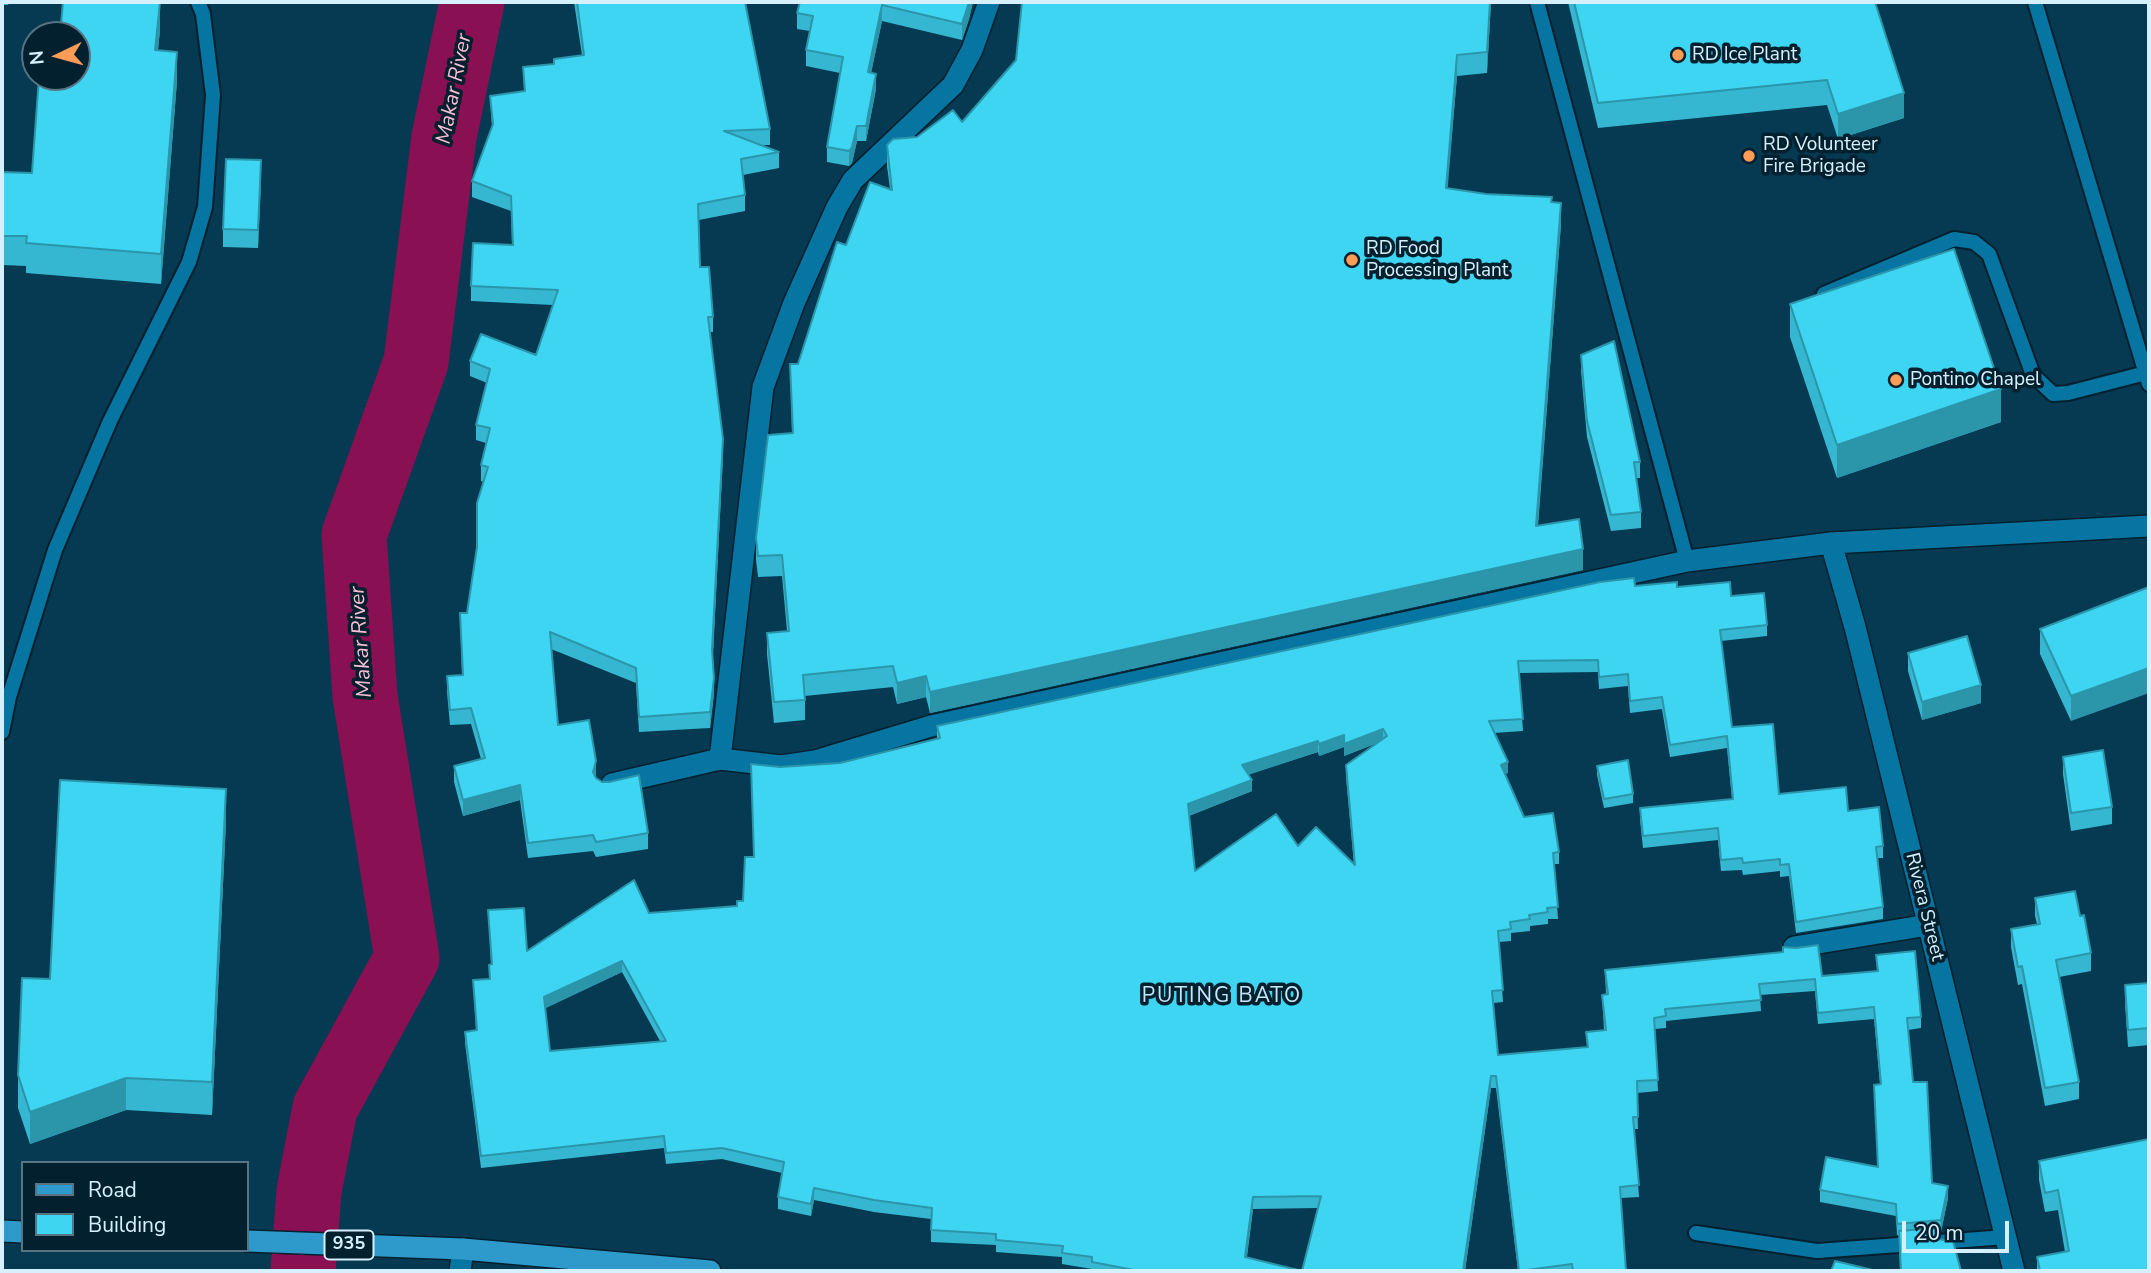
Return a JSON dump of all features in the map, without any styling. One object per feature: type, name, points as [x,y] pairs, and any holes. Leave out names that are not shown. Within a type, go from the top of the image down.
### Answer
[{"type":"main road","points":[[2,1231],[21,1232]]},
{"type":"main road","name":"935","points":[[248,1241],[457,1249],[710,1271]]},
{"type":"street","points":[[720,759],[763,387],[794,303],[836,207],[853,180],[953,85],[972,50],[989,2]]},
{"type":"street","points":[[606,785],[720,759],[781,765],[815,761],[931,726],[1687,561],[1831,543],[2149,526]]},
{"type":"street","name":"Rivera Street","points":[[1831,543],[1858,641],[2014,1271]]},
{"type":"street","points":[[1794,947],[1928,925]]},
{"type":"street","points":[[457,1249],[460,1271]]},
{"type":"lane","points":[[2,732],[9,697],[55,550],[110,421],[189,262],[205,207],[213,95],[203,15],[198,2]]},
{"type":"lane","points":[[1537,2],[1687,561]]},
{"type":"lane","points":[[1817,297],[1954,239],[1974,242],[1989,254],[2033,376],[2053,394],[2147,378],[2035,2]]},
{"type":"lane","points":[[1696,1233],[1817,1251],[2006,1237]]},
{"type":"building","points":[[63,2],[160,2],[155,50],[177,52],[161,254],[26,243],[27,236],[2,236],[2,172],[32,173],[38,91],[91,91],[91,21],[61,21]]},
{"type":"building","points":[[577,2],[745,2],[770,129],[724,131],[779,152],[741,159],[745,195],[698,204],[700,267],[709,267],[713,317],[708,317],[723,439],[712,650],[714,678],[710,712],[639,717],[636,668],[550,632],[558,725],[589,720],[596,761],[593,772],[602,782],[639,775],[648,833],[596,842],[593,835],[528,843],[520,785],[463,800],[454,766],[485,758],[471,708],[450,710],[447,676],[463,675],[460,613],[467,613],[477,547],[477,503],[488,467],[481,465],[490,428],[476,425],[490,369],[470,361],[481,334],[536,355],[558,290],[471,286],[473,243],[513,245],[511,196],[472,181],[493,124],[490,96],[525,91],[523,67],[554,64],[554,59],[584,55]]},
{"type":"building","points":[[800,2],[969,2],[962,24],[882,5],[868,72],[876,74],[866,126],[857,126],[849,151],[827,147],[843,57],[806,50],[813,16],[797,13]]},
{"type":"building","points":[[1022,2],[1490,2],[1487,52],[1457,55],[1446,188],[1486,194],[1552,197],[1551,202],[1561,203],[1536,526],[1579,519],[1583,549],[930,692],[926,676],[897,683],[893,666],[803,675],[805,700],[774,702],[767,633],[789,631],[782,555],[758,556],[756,538],[768,435],[793,433],[790,364],[798,364],[837,242],[846,245],[870,182],[892,190],[887,145],[893,139],[917,137],[953,110],[962,122],[1016,60]]},
{"type":"building","name":"RD Ice Plant","points":[[1574,2],[1875,2],[1904,93],[1838,114],[1827,80],[1598,103]]},
{"type":"building","points":[[226,159],[261,160],[258,230],[223,229]]},
{"type":"building","name":"Pontino Chapel","points":[[1954,249],[2001,389],[1837,445],[1790,304]]},
{"type":"building","points":[[1614,341],[1640,462],[1634,462],[1641,512],[1611,515],[1587,421],[1581,355]]},
{"type":"building","points":[[1634,578],[1635,586],[1677,582],[1677,587],[1730,582],[1731,596],[1764,593],[1767,625],[1720,630],[1732,727],[1773,724],[1779,794],[1846,787],[1848,811],[1879,807],[1883,846],[1876,847],[1883,907],[1796,922],[1789,864],[1780,865],[1780,859],[1743,863],[1742,858],[1721,860],[1718,828],[1643,836],[1640,808],[1733,799],[1727,736],[1670,745],[1662,697],[1630,701],[1628,674],[1599,677],[1598,660],[1518,661],[1523,719],[1489,721],[1508,762],[1501,765],[1524,817],[1553,813],[1559,852],[1553,853],[1558,907],[1547,908],[1548,912],[1529,915],[1530,919],[1510,922],[1511,929],[1498,931],[1503,990],[1492,991],[1498,1055],[1588,1047],[1586,1032],[1606,1030],[1602,995],[1608,994],[1605,970],[1783,952],[1783,947],[1818,945],[1822,976],[1878,971],[1876,955],[1915,951],[1921,1017],[1907,1018],[1913,1082],[1927,1082],[1932,1183],[1948,1186],[1941,1220],[1897,1224],[1896,1204],[1820,1190],[1826,1157],[1878,1167],[1874,1085],[1881,1084],[1874,1007],[1818,1013],[1815,979],[1759,984],[1761,1000],[1665,1009],[1666,1016],[1654,1018],[1658,1080],[1637,1081],[1638,1117],[1633,1117],[1639,1185],[1620,1187],[1626,1271],[1573,1271],[1572,1264],[1519,1271],[1496,1076],[1491,1076],[1463,1271],[1302,1271],[1139,1271],[1092,1262],[1092,1257],[1062,1253],[1063,1246],[996,1240],[996,1234],[931,1230],[932,1208],[814,1188],[811,1204],[778,1197],[784,1162],[722,1148],[666,1153],[664,1136],[481,1156],[465,1032],[477,1030],[473,980],[490,979],[489,965],[492,964],[488,910],[524,908],[527,951],[634,880],[649,913],[737,906],[737,901],[743,901],[745,857],[754,857],[751,764],[780,767],[840,763],[940,738],[937,726],[1600,582]],"holes":[[[1383,729],[1387,736],[1346,765],[1355,865],[1316,827],[1298,846],[1276,814],[1195,871],[1188,804],[1252,780],[1242,765],[1344,735],[1344,744]],[[622,961],[666,1041],[550,1051],[544,997]],[[1321,1196],[1302,1271],[1245,1257],[1253,1197]]]},
{"type":"building","points":[[2149,587],[2149,668],[2071,696],[2040,629]]},
{"type":"building","points":[[1967,636],[1981,685],[1922,702],[1908,653]]},
{"type":"building","points":[[2103,750],[2112,807],[2071,813],[2063,757]]},
{"type":"building","points":[[1628,760],[1633,794],[1604,799],[1597,766]]},
{"type":"building","points":[[60,780],[226,789],[212,1082],[126,1078],[30,1112],[18,1075],[22,978],[50,979]]},
{"type":"building","points":[[2075,891],[2080,916],[2084,915],[2091,953],[2056,960],[2079,1082],[2045,1088],[2022,966],[2018,967],[2011,929],[2040,924],[2035,898]]},
{"type":"building","points":[[2149,983],[2149,1028],[2128,1030],[2125,985]]},
{"type":"building","points":[[2149,1139],[2149,1271],[2040,1271],[2037,1257],[2069,1251],[2058,1190],[2045,1193],[2039,1161]]},
{"type":"building","points":[[1938,1228],[1936,1239],[1953,1241],[1961,1271],[1901,1271],[1899,1231]]},
{"type":"building","points":[[1835,1261],[1877,1271],[1831,1271]]},
{"type":"waterway","name":"Makar River","points":[[303,1271],[309,1191],[325,1108],[407,958],[365,696],[354,535],[416,362],[444,137],[472,2]]},
{"type":"place","name":"RD Ice Plant","points":[[1678,55]]},
{"type":"place","name":"RD Volunteer Fire Brigade","points":[[1749,156]]},
{"type":"place","name":"RD Food Processing Plant","points":[[1352,260]]},
{"type":"place","name":"Pontino Chapel","points":[[1896,380]]},
{"type":"district","name":"PUTING BATO","points":[[1222,997]]}]
